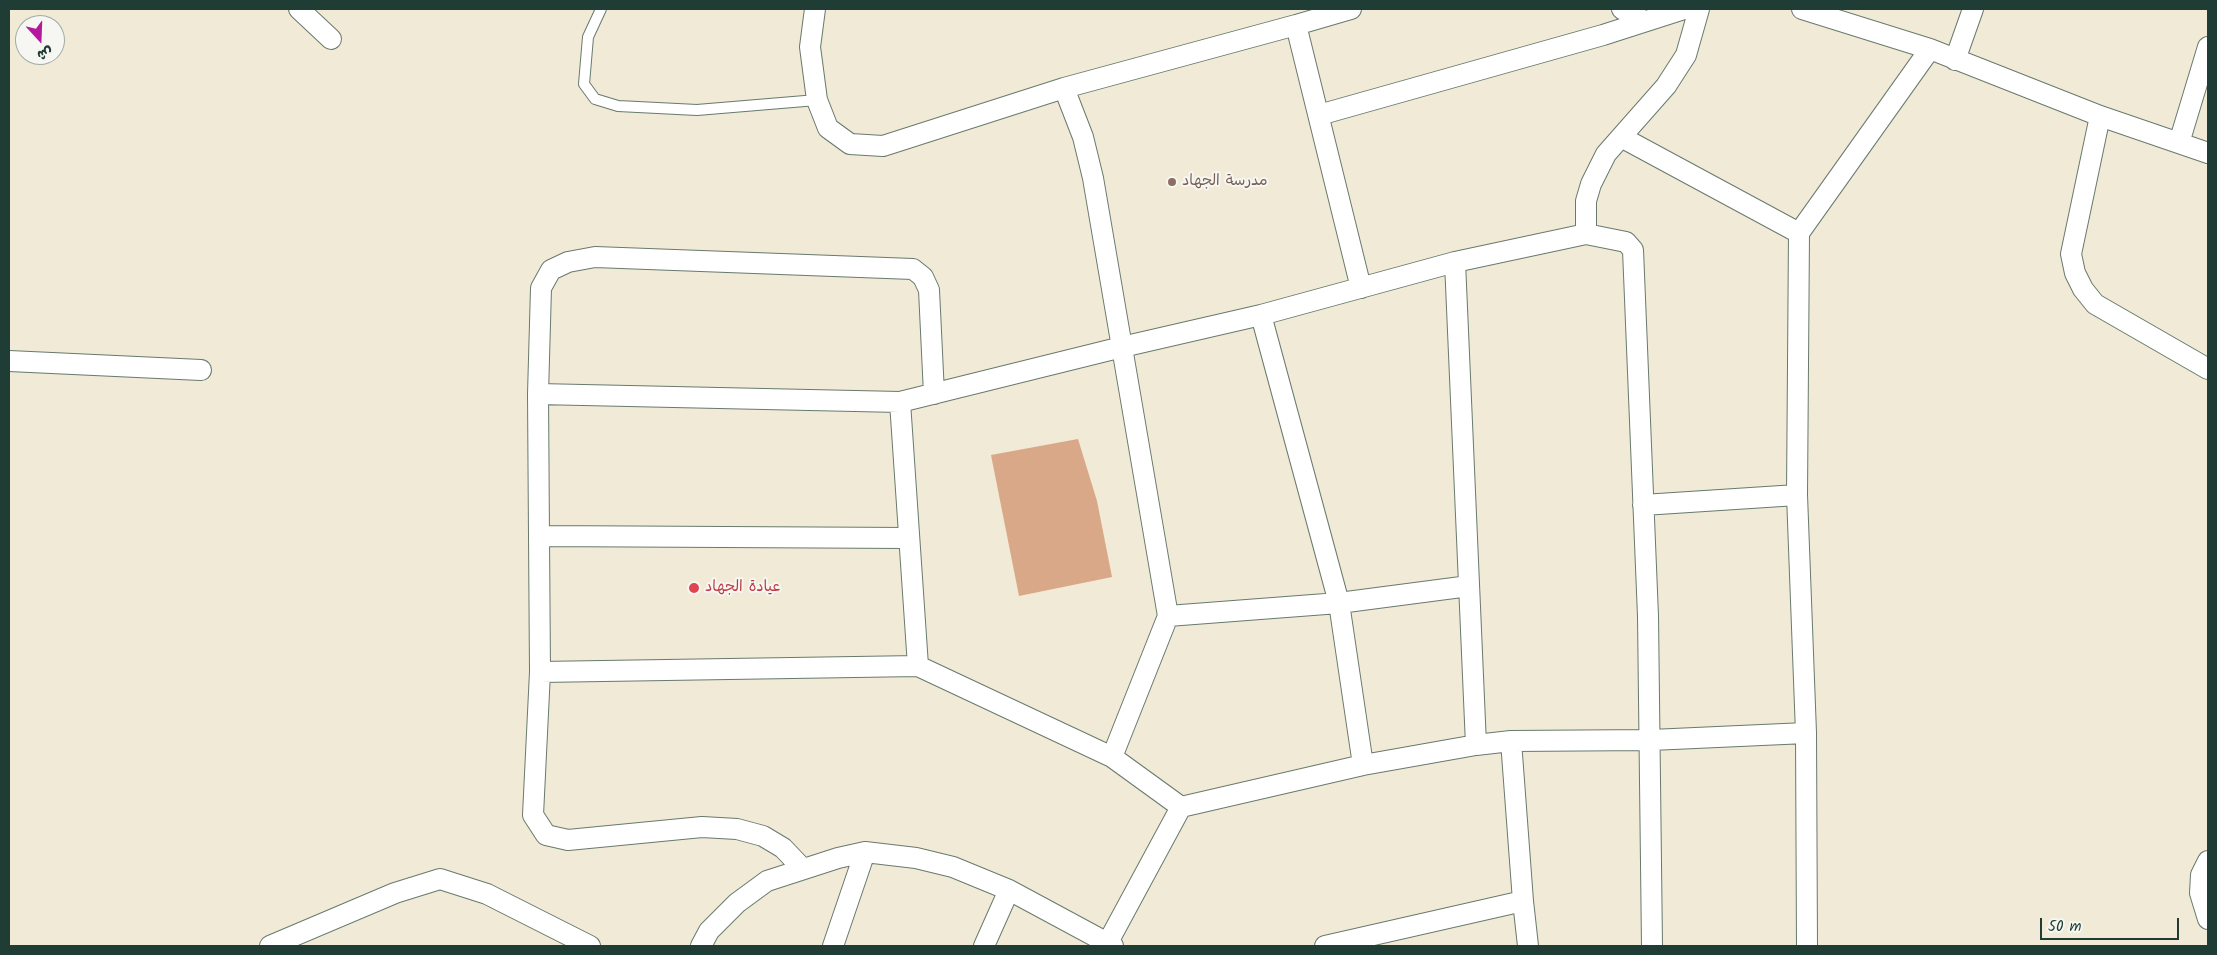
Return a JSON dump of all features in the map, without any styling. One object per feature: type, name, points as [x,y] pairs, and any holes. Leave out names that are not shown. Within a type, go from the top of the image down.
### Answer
[{"type":"street","points":[[299,9],[330,39]]},
{"type":"street","points":[[816,9],[810,47],[817,100],[828,128],[850,144],[883,146],[1064,88],[1351,9]]},
{"type":"street","points":[[1622,9],[1644,21]]},
{"type":"street","points":[[1319,115],[1603,35],[1684,9]]},
{"type":"street","points":[[1586,234],[1586,201],[1591,184],[1606,154],[1666,86],[1686,55],[1699,9]]},
{"type":"street","points":[[1802,9],[1930,49],[2100,116],[2208,153]]},
{"type":"street","points":[[1955,60],[1973,9]]},
{"type":"street","points":[[1296,25],[1361,288]]},
{"type":"street","points":[[2179,143],[2208,47]]},
{"type":"street","points":[[1807,946],[1806,733],[1796,495],[1799,233],[1930,49]]},
{"type":"street","points":[[1064,88],[1083,137],[1093,178],[1168,616],[1112,757]]},
{"type":"street","points":[[2100,116],[2071,254],[2075,273],[2083,290],[2095,304],[2208,370]]},
{"type":"street","points":[[1621,137],[1799,233]]},
{"type":"street","points":[[538,394],[900,402],[1261,315],[1455,262],[1586,234],[1626,242],[1633,250],[1643,505],[1651,740],[1652,946]]},
{"type":"street","points":[[803,869],[783,848],[763,836],[737,829],[702,827],[568,840],[546,835],[533,815],[540,672],[538,394],[541,288],[552,270],[568,262],[595,257],[913,270],[923,277],[929,290],[934,394]]},
{"type":"street","points":[[1455,262],[1476,745]]},
{"type":"street","points":[[1261,315],[1339,603],[1363,765]]},
{"type":"street","points":[[9,361],[200,370]]},
{"type":"street","points":[[900,402],[918,666]]},
{"type":"street","points":[[1643,505],[1796,495]]},
{"type":"street","points":[[539,536],[908,538]]},
{"type":"street","points":[[1168,616],[1339,603],[1469,586]]},
{"type":"street","points":[[540,672],[918,666],[1112,757],[1181,807],[1363,765],[1476,745],[1511,742],[1651,740],[1806,733]]},
{"type":"street","points":[[1511,742],[1528,946]]},
{"type":"street","points":[[701,946],[709,932],[737,903],[767,881],[865,852],[916,858],[953,867],[1009,890],[1110,945],[1181,807]]},
{"type":"street","points":[[833,946],[865,852]]},
{"type":"street","points":[[2208,861],[2201,875],[2200,893],[2208,919]]},
{"type":"street","points":[[270,946],[396,893],[440,879],[487,894],[590,946]]},
{"type":"street","points":[[984,946],[1009,890]]},
{"type":"street","points":[[1325,946],[1523,901]]},
{"type":"lane","points":[[602,9],[588,37],[584,84],[595,99],[618,106],[697,110],[817,100]]},
{"type":"building","points":[[1078,439],[1097,501],[1112,577],[1019,596],[991,455]]},
{"type":"place","name":"مدرسة الجهاد","points":[[1172,182]]},
{"type":"place","name":"عيادة الجهاد","points":[[694,588]]}]
